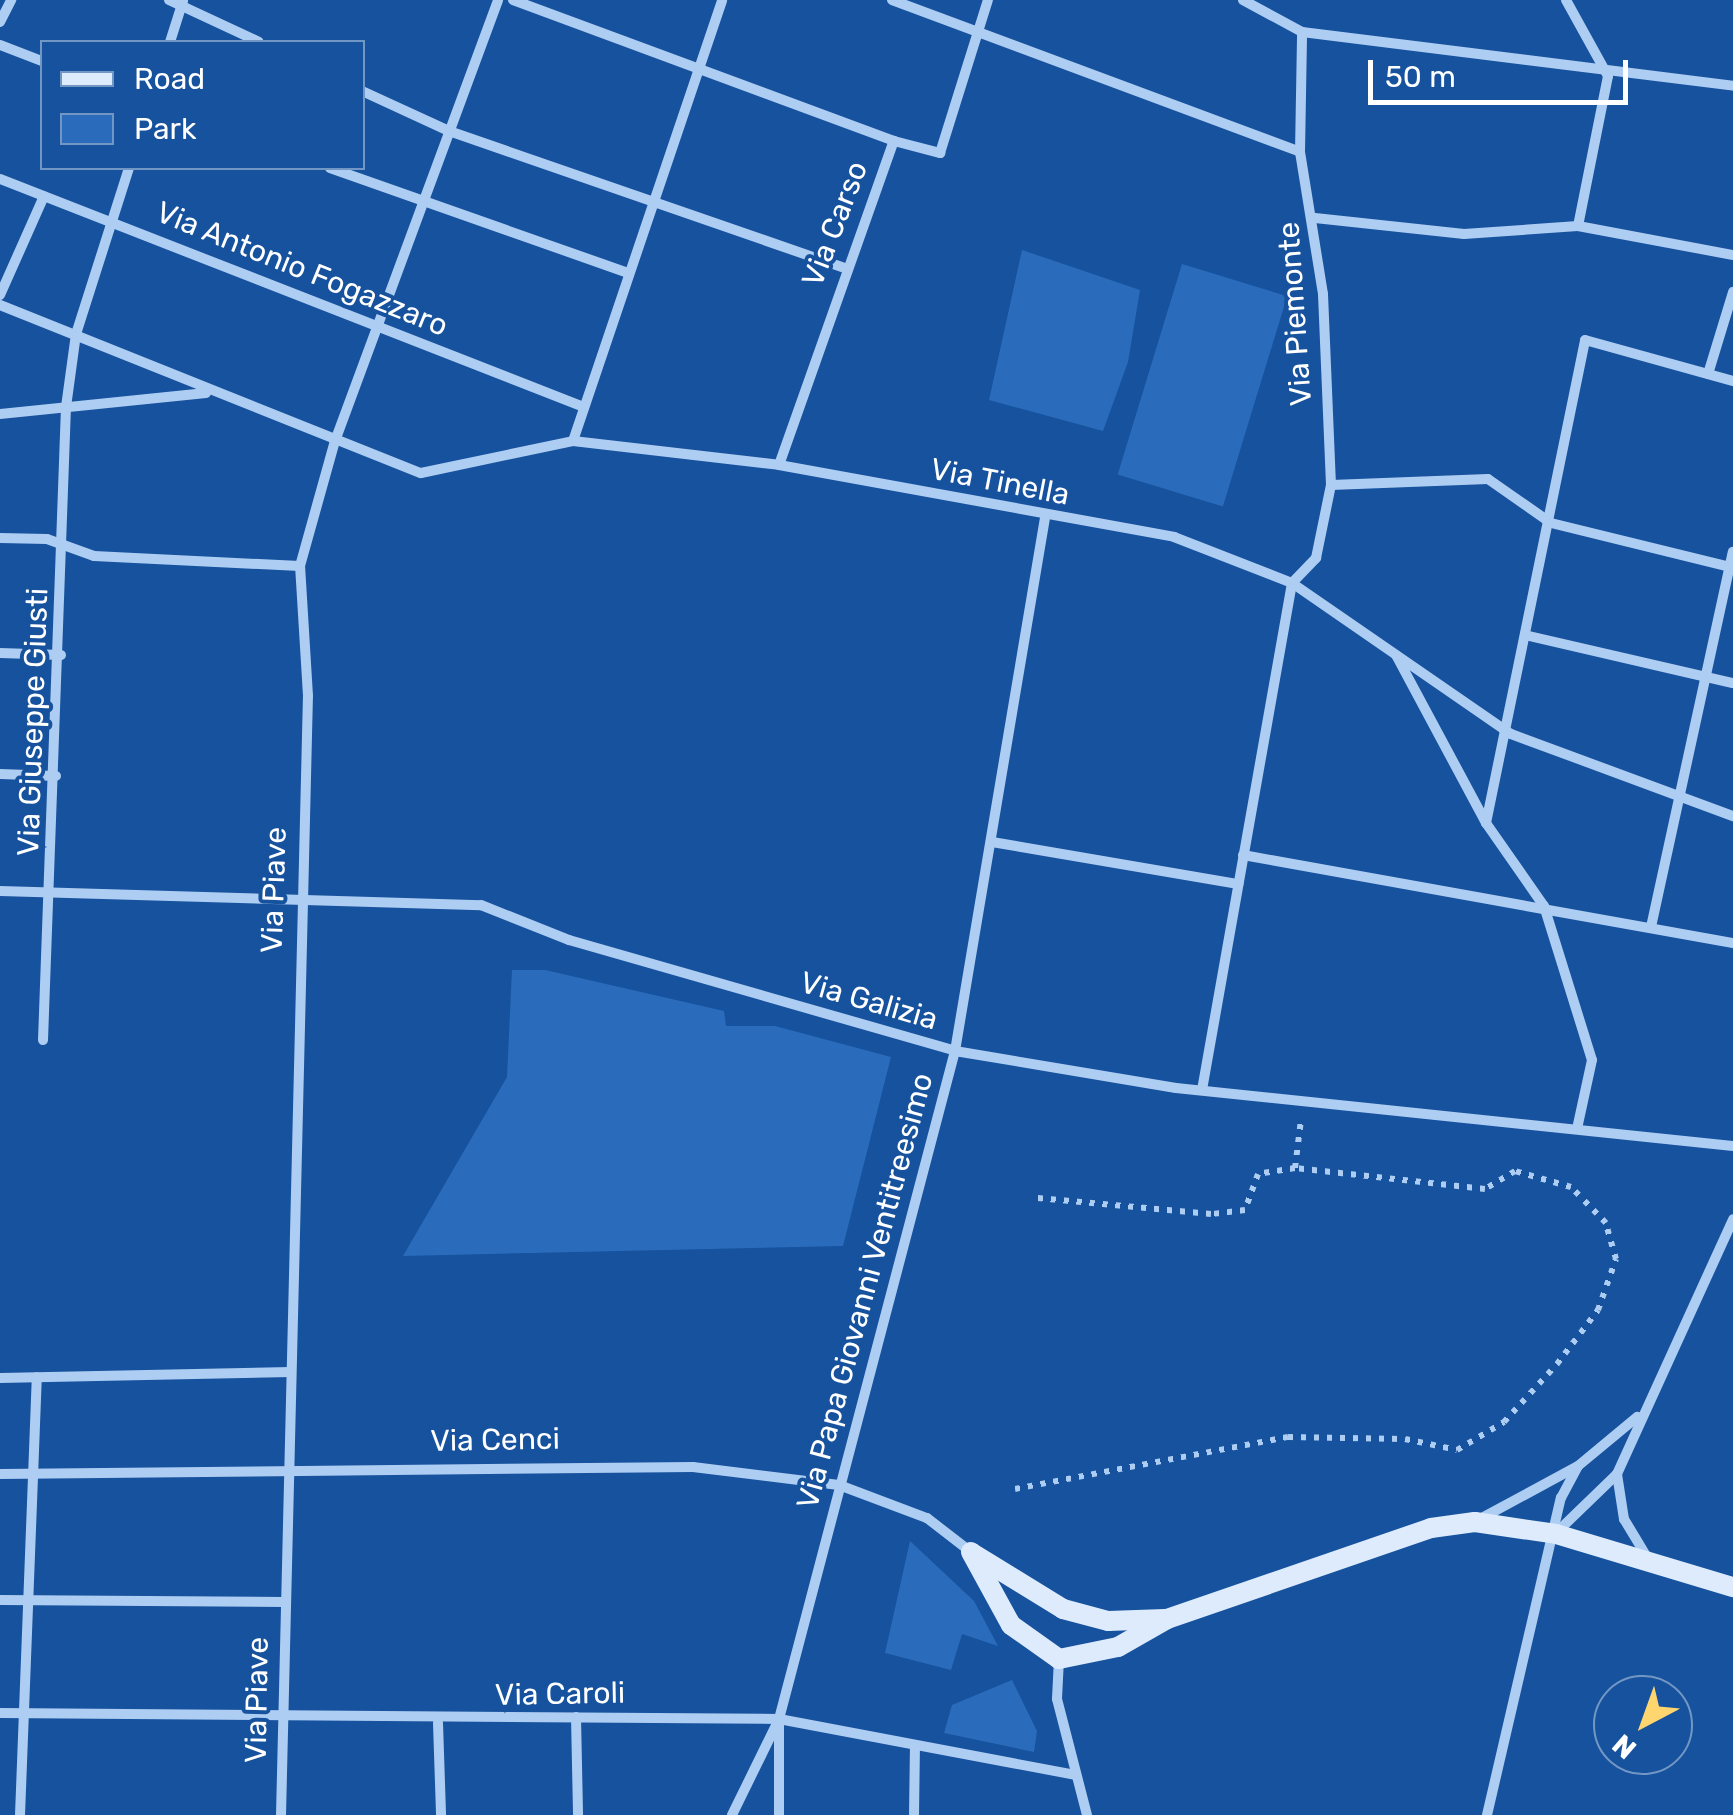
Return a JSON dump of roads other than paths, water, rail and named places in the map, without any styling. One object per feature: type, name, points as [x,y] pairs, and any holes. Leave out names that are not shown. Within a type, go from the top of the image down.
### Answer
[{"type":"street","points":[[0,22],[11,0]]},
{"type":"street","points":[[169,0],[255,40]]},
{"type":"street","name":"Via Piave","points":[[282,1815],[280,1714],[298,900],[308,696],[300,566],[335,441],[498,0]]},
{"type":"street","points":[[513,0],[894,141]]},
{"type":"street","points":[[574,441],[722,0]]},
{"type":"street","points":[[892,0],[979,28],[1300,152]]},
{"type":"street","name":"Via Carso","points":[[778,465],[844,268],[894,141],[940,153],[988,0]]},
{"type":"street","points":[[1244,0],[1302,32],[1608,76],[1733,86]]},
{"type":"street","points":[[1566,0],[1608,76],[1578,226]]},
{"type":"street","points":[[171,40],[182,3]]},
{"type":"street","name":"Via Piemonte","points":[[1292,582],[1316,558],[1331,485],[1316,218],[1300,152],[1302,32]]},
{"type":"street","points":[[0,45],[40,60]]},
{"type":"street","points":[[365,92],[449,132],[844,268]]},
{"type":"street","points":[[0,305],[76,334],[128,170]]},
{"type":"street","points":[[336,170],[628,272]]},
{"type":"street","name":"Via Antonio Fogazzaro","points":[[0,179],[584,407]]},
{"type":"street","points":[[0,296],[44,196]]},
{"type":"street","points":[[1316,218],[1464,234],[1578,226],[1733,256]]},
{"type":"street","points":[[1708,374],[1733,292]]},
{"type":"street","name":"Via Tinella","points":[[76,334],[207,393],[421,473],[574,441],[778,465],[1045,518],[1174,537],[1292,582],[1511,734],[1679,801],[1733,816]]},
{"type":"street","name":"Via Giuseppe Giusti","points":[[42,1040],[62,655],[66,406],[76,334]]},
{"type":"street","points":[[1486,823],[1511,734],[1585,340],[1733,381]]},
{"type":"street","points":[[0,414],[207,393]]},
{"type":"street","points":[[1331,485],[1488,479],[1550,523],[1730,567]]},
{"type":"street","name":"Via Papa Giovanni Ventitreesimo","points":[[780,1719],[955,1051],[1045,518]]},
{"type":"street","points":[[0,538],[66,545],[94,556],[300,566]]},
{"type":"street","points":[[1651,927],[1733,552]]},
{"type":"street","points":[[1202,1090],[1292,582]]},
{"type":"street","points":[[1529,636],[1733,683]]},
{"type":"street","points":[[1394,652],[1486,823],[1544,906],[1592,1060],[1578,1124]]},
{"type":"street","points":[[0,653],[62,655]]},
{"type":"street","points":[[0,774],[56,776]]},
{"type":"street","points":[[992,842],[1238,884]]},
{"type":"street","points":[[1244,855],[1733,943]]},
{"type":"street","name":"Via Galizia","points":[[0,891],[481,905],[569,940],[955,1051],[1202,1090],[1578,1124],[1733,1146]]},
{"type":"street","points":[[1556,1534],[1617,1474],[1638,1416],[1733,1219]]},
{"type":"street","points":[[0,1378],[290,1372]]},
{"type":"street","points":[[20,1815],[37,1377]]},
{"type":"street","points":[[1475,1522],[1578,1466],[1638,1416]]},
{"type":"street","points":[[1487,1815],[1556,1534],[1578,1466]]},
{"type":"street","name":"Via Cenci","points":[[0,1474],[693,1468],[839,1484],[927,1518],[972,1552],[1063,1609],[1108,1621],[1167,1619]]},
{"type":"street","points":[[1617,1474],[1624,1519],[1648,1559]]},
{"type":"street","points":[[1086,1815],[1057,1699],[1059,1659],[1118,1648],[1167,1619],[1431,1528],[1475,1522],[1556,1534],[1733,1587]]},
{"type":"street","name":"Via Cenci","points":[[972,1552],[1011,1625],[1059,1659]]},
{"type":"street","points":[[0,1600],[284,1602]]},
{"type":"street","name":"Via Caroli","points":[[0,1714],[280,1714],[438,1723],[576,1717],[780,1719],[1074,1774]]},
{"type":"street","points":[[576,1717],[578,1815]]},
{"type":"street","points":[[732,1815],[780,1719]]},
{"type":"street","points":[[779,1815],[780,1719]]},
{"type":"street","points":[[438,1723],[441,1815]]},
{"type":"street","points":[[914,1815],[916,1745]]}]
